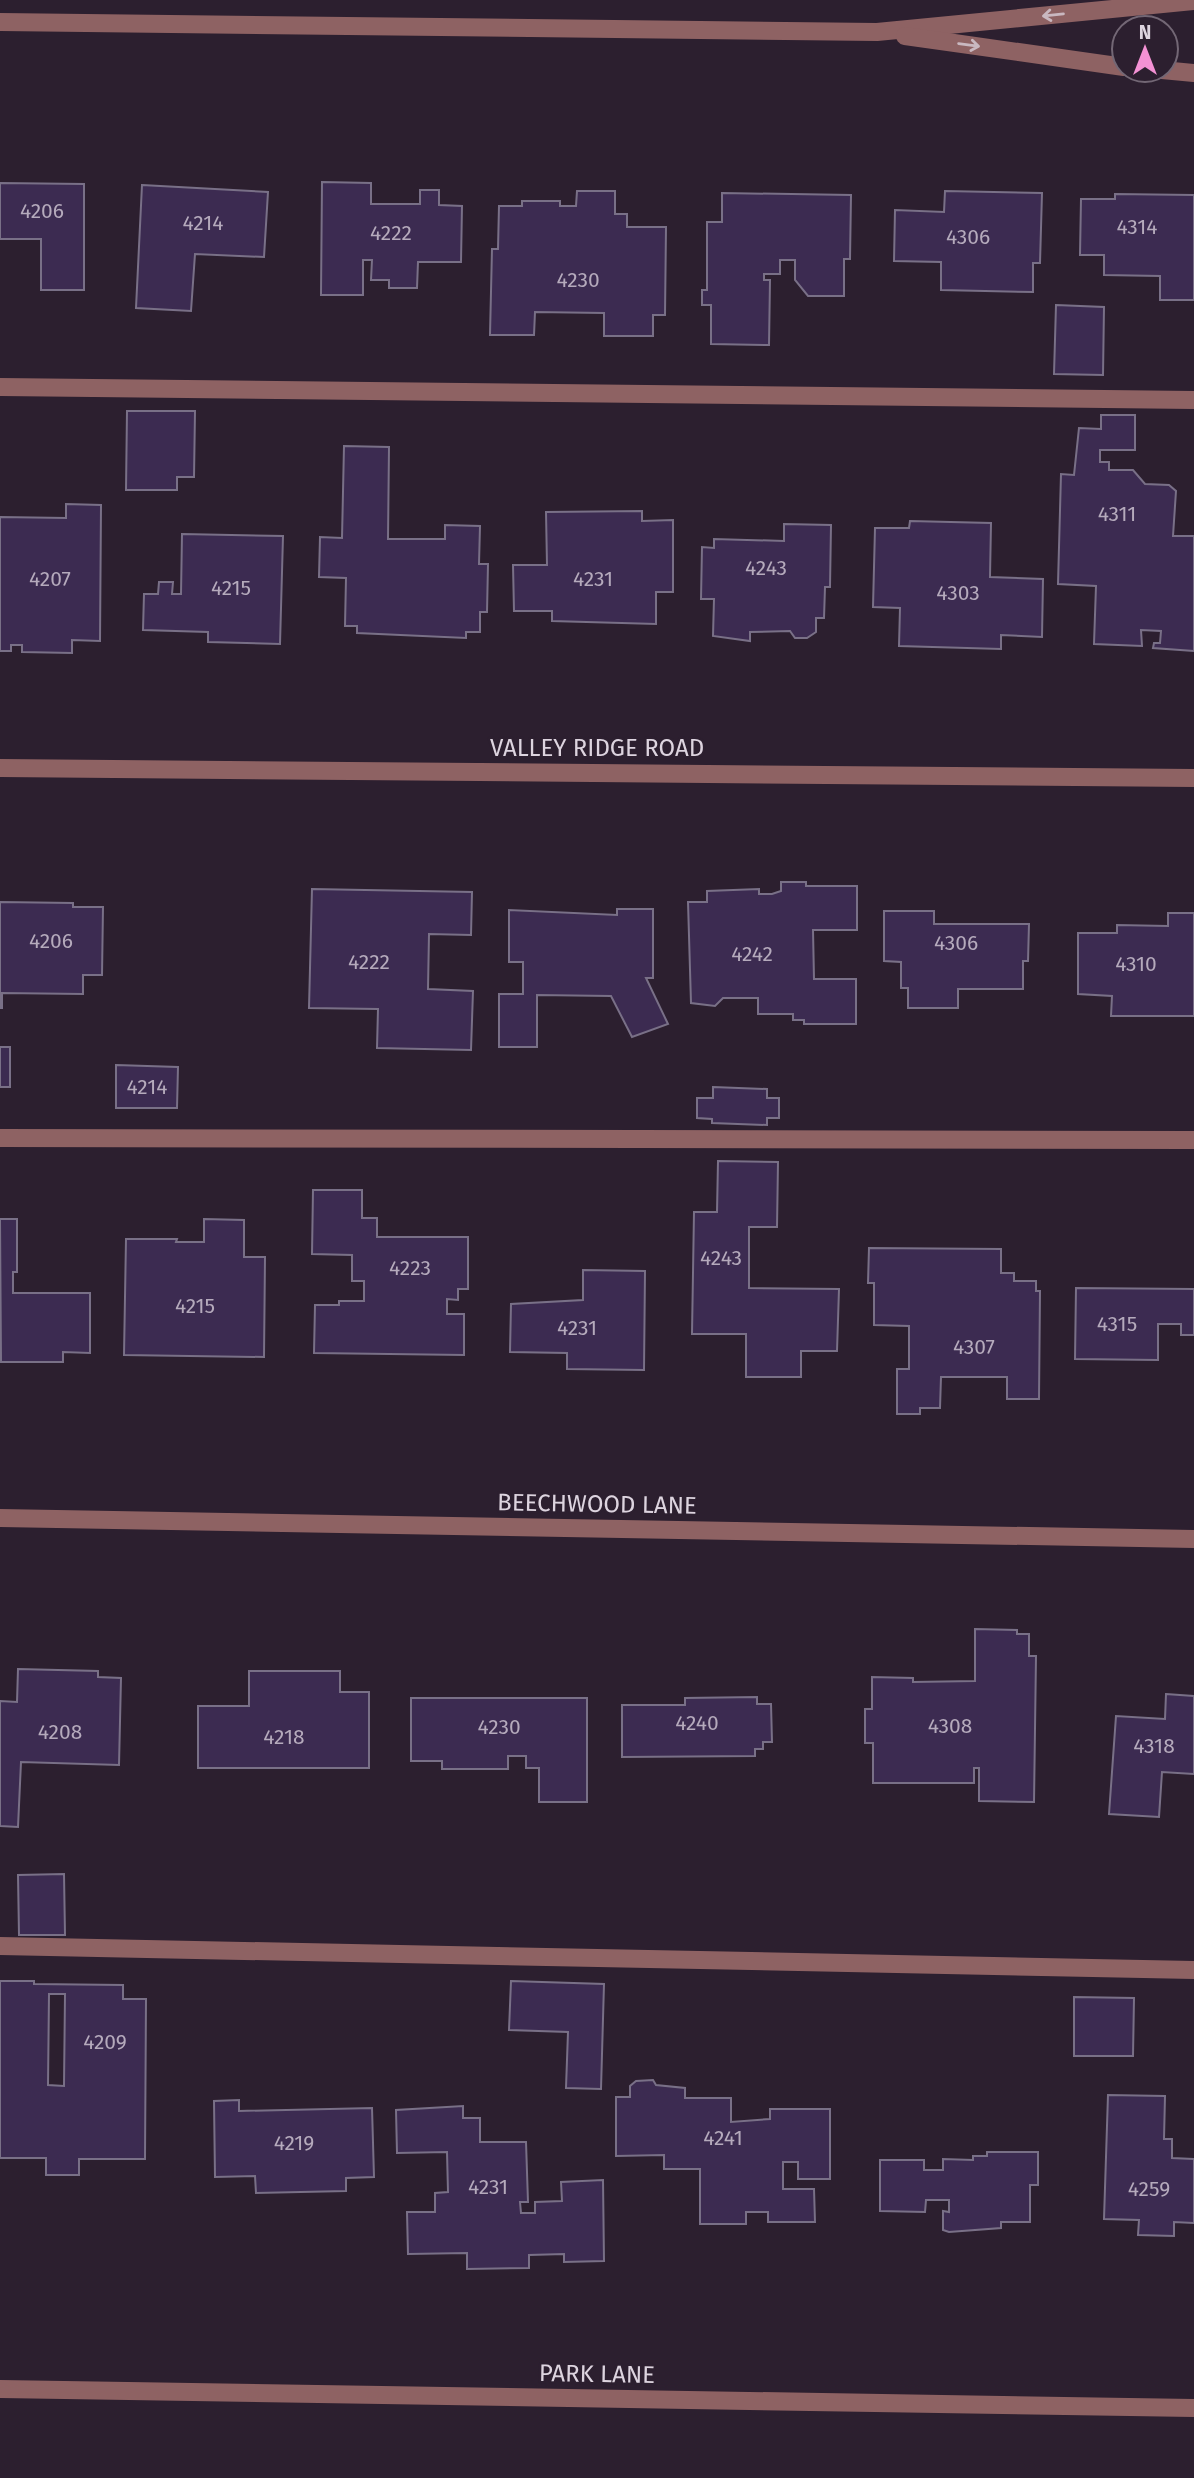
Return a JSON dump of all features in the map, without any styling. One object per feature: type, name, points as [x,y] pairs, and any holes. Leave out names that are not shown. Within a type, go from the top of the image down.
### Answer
[{"type":"street","points":[[0,22],[877,32],[1194,1]]},
{"type":"street","points":[[877,32],[1110,65]]},
{"type":"street","points":[[0,387],[1194,400]]},
{"type":"street","name":"VALLEY RIDGE ROAD","points":[[0,768],[1194,778]]},
{"type":"street","points":[[0,1138],[1194,1140]]},
{"type":"street","name":"BEECHWOOD LANE","points":[[0,1518],[1194,1539]]},
{"type":"street","points":[[0,1946],[1194,1970]]},
{"type":"street","name":"PARK LANE","points":[[0,2389],[1194,2408]]},
{"type":"building","points":[[322,182],[371,183],[371,204],[420,204],[420,190],[439,190],[439,205],[462,206],[461,262],[418,262],[417,288],[389,288],[389,280],[371,280],[372,260],[363,260],[363,295],[321,295]]},
{"type":"building","points":[[0,183],[84,184],[84,290],[41,290],[41,239],[0,239]]},
{"type":"building","points":[[142,185],[268,192],[264,257],[195,254],[191,311],[136,308]]},
{"type":"building","points":[[577,191],[615,191],[615,214],[627,214],[627,227],[666,227],[665,315],[653,315],[653,336],[604,336],[604,313],[535,312],[534,335],[490,335],[492,249],[498,249],[499,206],[522,206],[522,201],[560,201],[560,206],[576,206]]},
{"type":"building","points":[[945,191],[1042,193],[1040,263],[1033,263],[1033,292],[941,290],[941,262],[894,261],[895,210],[944,212]]},
{"type":"building","points":[[722,193],[851,195],[850,259],[844,259],[844,296],[808,296],[795,280],[795,260],[780,260],[780,274],[764,274],[764,280],[770,280],[769,345],[711,344],[711,305],[702,305],[702,290],[707,290],[707,222],[722,222]]},
{"type":"building","points":[[1115,194],[1194,195],[1194,300],[1160,300],[1160,276],[1104,275],[1104,255],[1080,255],[1081,199],[1115,199]]},
{"type":"building","points":[[1056,305],[1104,307],[1103,375],[1054,374]]},
{"type":"building","points":[[127,411],[195,411],[194,477],[177,477],[177,490],[126,490]]},
{"type":"building","points":[[1101,415],[1135,415],[1135,450],[1100,450],[1100,462],[1109,462],[1109,470],[1133,470],[1145,484],[1169,485],[1176,491],[1173,536],[1194,536],[1194,651],[1153,648],[1154,643],[1160,643],[1161,631],[1141,630],[1142,646],[1094,644],[1096,586],[1058,584],[1061,474],[1074,475],[1079,428],[1101,429]]},
{"type":"building","points":[[344,446],[389,447],[388,539],[445,539],[445,525],[480,526],[479,564],[488,564],[487,612],[480,612],[480,632],[466,632],[466,638],[357,633],[357,626],[345,626],[346,578],[319,577],[320,537],[342,538]]},
{"type":"building","points":[[66,504],[101,505],[100,641],[72,640],[72,653],[22,652],[22,645],[11,645],[11,651],[0,651],[0,517],[66,518]]},
{"type":"building","points":[[642,511],[642,521],[673,520],[673,592],[656,592],[656,624],[552,621],[552,611],[514,611],[513,565],[547,565],[546,512]]},
{"type":"building","points":[[910,521],[991,523],[990,577],[1043,579],[1042,637],[1001,635],[1001,649],[899,646],[900,608],[873,607],[875,528],[909,528]]},
{"type":"building","points":[[784,524],[831,525],[830,587],[825,587],[824,618],[816,618],[816,632],[807,638],[795,638],[790,631],[750,632],[750,641],[713,636],[714,599],[701,599],[702,547],[714,548],[714,539],[784,541]]},
{"type":"building","points":[[182,534],[283,536],[280,644],[208,642],[208,632],[143,630],[144,594],[158,594],[159,582],[173,582],[172,594],[181,594]]},
{"type":"building","points":[[781,882],[806,882],[806,886],[857,886],[857,930],[813,930],[814,979],[856,979],[856,1024],[804,1024],[804,1020],[793,1020],[793,1014],[758,1014],[758,998],[723,998],[715,1006],[691,1003],[688,902],[707,902],[707,891],[759,889],[759,894],[772,894],[781,891]]},
{"type":"building","points":[[312,889],[472,892],[471,935],[429,934],[428,989],[473,991],[471,1050],[377,1048],[378,1009],[309,1008]]},
{"type":"building","points":[[0,902],[73,903],[73,907],[103,907],[102,975],[83,975],[83,994],[2,993],[0,1008]]},
{"type":"building","points":[[617,909],[653,909],[653,978],[646,978],[668,1024],[632,1037],[611,996],[537,995],[537,1047],[499,1047],[499,994],[523,994],[523,962],[509,962],[509,910],[617,915]]},
{"type":"building","points":[[884,911],[934,911],[934,924],[1029,924],[1028,961],[1023,961],[1023,989],[958,989],[958,1008],[908,1008],[908,988],[901,988],[901,962],[884,961]]},
{"type":"building","points":[[1168,913],[1194,913],[1194,1016],[1111,1016],[1112,996],[1078,994],[1078,933],[1117,933],[1117,925],[1168,926]]},
{"type":"building","points":[[0,1047],[10,1047],[10,1087],[0,1087]]},
{"type":"building","points":[[116,1065],[178,1067],[177,1108],[116,1108]]},
{"type":"building","points":[[713,1087],[767,1089],[767,1098],[779,1098],[779,1118],[767,1118],[767,1125],[712,1123],[712,1119],[697,1118],[697,1098],[713,1098]]},
{"type":"building","points":[[718,1161],[778,1162],[777,1227],[749,1227],[749,1288],[839,1289],[837,1351],[801,1351],[801,1377],[746,1377],[746,1334],[692,1334],[694,1212],[717,1212]]},
{"type":"building","points":[[313,1190],[362,1190],[362,1218],[377,1218],[377,1237],[468,1237],[468,1289],[458,1289],[458,1300],[447,1299],[447,1314],[464,1314],[464,1355],[314,1353],[315,1305],[364,1301],[364,1281],[352,1281],[352,1255],[312,1254]]},
{"type":"building","points":[[0,1219],[17,1219],[17,1272],[13,1272],[13,1293],[90,1293],[90,1353],[63,1352],[63,1362],[1,1362]]},
{"type":"building","points":[[204,1219],[244,1220],[244,1257],[265,1257],[264,1357],[124,1355],[126,1239],[204,1242]]},
{"type":"building","points":[[869,1248],[1001,1249],[1001,1273],[1014,1273],[1014,1281],[1036,1281],[1036,1291],[1040,1291],[1039,1399],[1007,1399],[1007,1377],[941,1377],[940,1408],[920,1408],[920,1414],[897,1414],[897,1369],[909,1369],[909,1326],[874,1325],[874,1283],[868,1283]]},
{"type":"building","points":[[583,1270],[645,1271],[644,1370],[567,1369],[567,1353],[510,1352],[511,1304],[583,1300]]},
{"type":"building","points":[[1076,1288],[1194,1289],[1194,1335],[1181,1335],[1181,1324],[1158,1324],[1158,1360],[1075,1359]]},
{"type":"building","points":[[975,1629],[1017,1630],[1017,1634],[1029,1634],[1029,1656],[1036,1656],[1034,1802],[979,1801],[979,1768],[974,1768],[974,1783],[873,1783],[873,1743],[865,1743],[865,1709],[872,1709],[872,1677],[913,1678],[913,1682],[975,1681]]},
{"type":"building","points":[[18,1669],[98,1671],[98,1677],[121,1678],[119,1765],[21,1762],[18,1827],[0,1826],[0,1701],[17,1702]]},
{"type":"building","points":[[249,1671],[340,1671],[340,1692],[369,1692],[369,1768],[198,1768],[198,1706],[249,1706]]},
{"type":"building","points":[[1166,1694],[1194,1696],[1194,1774],[1162,1772],[1159,1817],[1109,1814],[1116,1716],[1165,1719]]},
{"type":"building","points":[[757,1697],[757,1704],[771,1704],[772,1742],[763,1742],[763,1749],[755,1749],[755,1756],[622,1757],[622,1705],[685,1705],[685,1698]]},
{"type":"building","points":[[411,1698],[587,1698],[587,1802],[539,1802],[539,1768],[526,1768],[526,1756],[508,1756],[508,1769],[442,1769],[442,1761],[411,1761]]},
{"type":"building","points":[[64,1874],[65,1935],[19,1935],[18,1875]]},
{"type":"building","points":[[0,1981],[123,1985],[123,1999],[146,1999],[145,2159],[79,2159],[79,2175],[46,2175],[46,2158],[0,2158]],"holes":[[[49,1994],[65,1994],[64,2086],[48,2085]]]},
{"type":"building","points":[[511,1981],[604,1984],[601,2089],[566,2088],[568,2032],[509,2030]]},
{"type":"building","points":[[1074,1997],[1134,1998],[1133,2056],[1074,2056]]},
{"type":"building","points":[[653,2080],[656,2085],[685,2088],[685,2098],[731,2098],[731,2122],[770,2119],[770,2109],[830,2109],[830,2179],[798,2179],[798,2162],[783,2162],[783,2189],[814,2189],[815,2222],[768,2222],[768,2212],[746,2212],[746,2224],[700,2224],[700,2169],[664,2169],[664,2155],[616,2156],[616,2097],[630,2097],[630,2086],[636,2081]]},
{"type":"building","points":[[1108,2095],[1165,2096],[1164,2139],[1172,2139],[1172,2158],[1194,2159],[1194,2223],[1174,2222],[1174,2236],[1138,2235],[1139,2220],[1104,2219]]},
{"type":"building","points":[[239,2100],[239,2111],[372,2108],[374,2177],[346,2178],[346,2191],[256,2193],[255,2176],[215,2177],[214,2101]]},
{"type":"building","points":[[463,2106],[463,2118],[480,2118],[480,2142],[526,2142],[528,2202],[520,2202],[521,2213],[535,2213],[535,2202],[562,2201],[561,2182],[603,2180],[604,2261],[564,2262],[564,2254],[529,2255],[529,2268],[467,2269],[467,2253],[408,2254],[407,2212],[435,2212],[435,2193],[448,2192],[447,2152],[397,2153],[396,2110]]},
{"type":"building","points":[[987,2152],[1038,2152],[1038,2185],[1030,2185],[1030,2222],[1001,2222],[1001,2228],[949,2232],[943,2230],[943,2211],[949,2212],[949,2200],[926,2200],[925,2212],[880,2211],[880,2160],[924,2160],[924,2170],[943,2170],[943,2159],[973,2160],[973,2156],[987,2156]]}]
